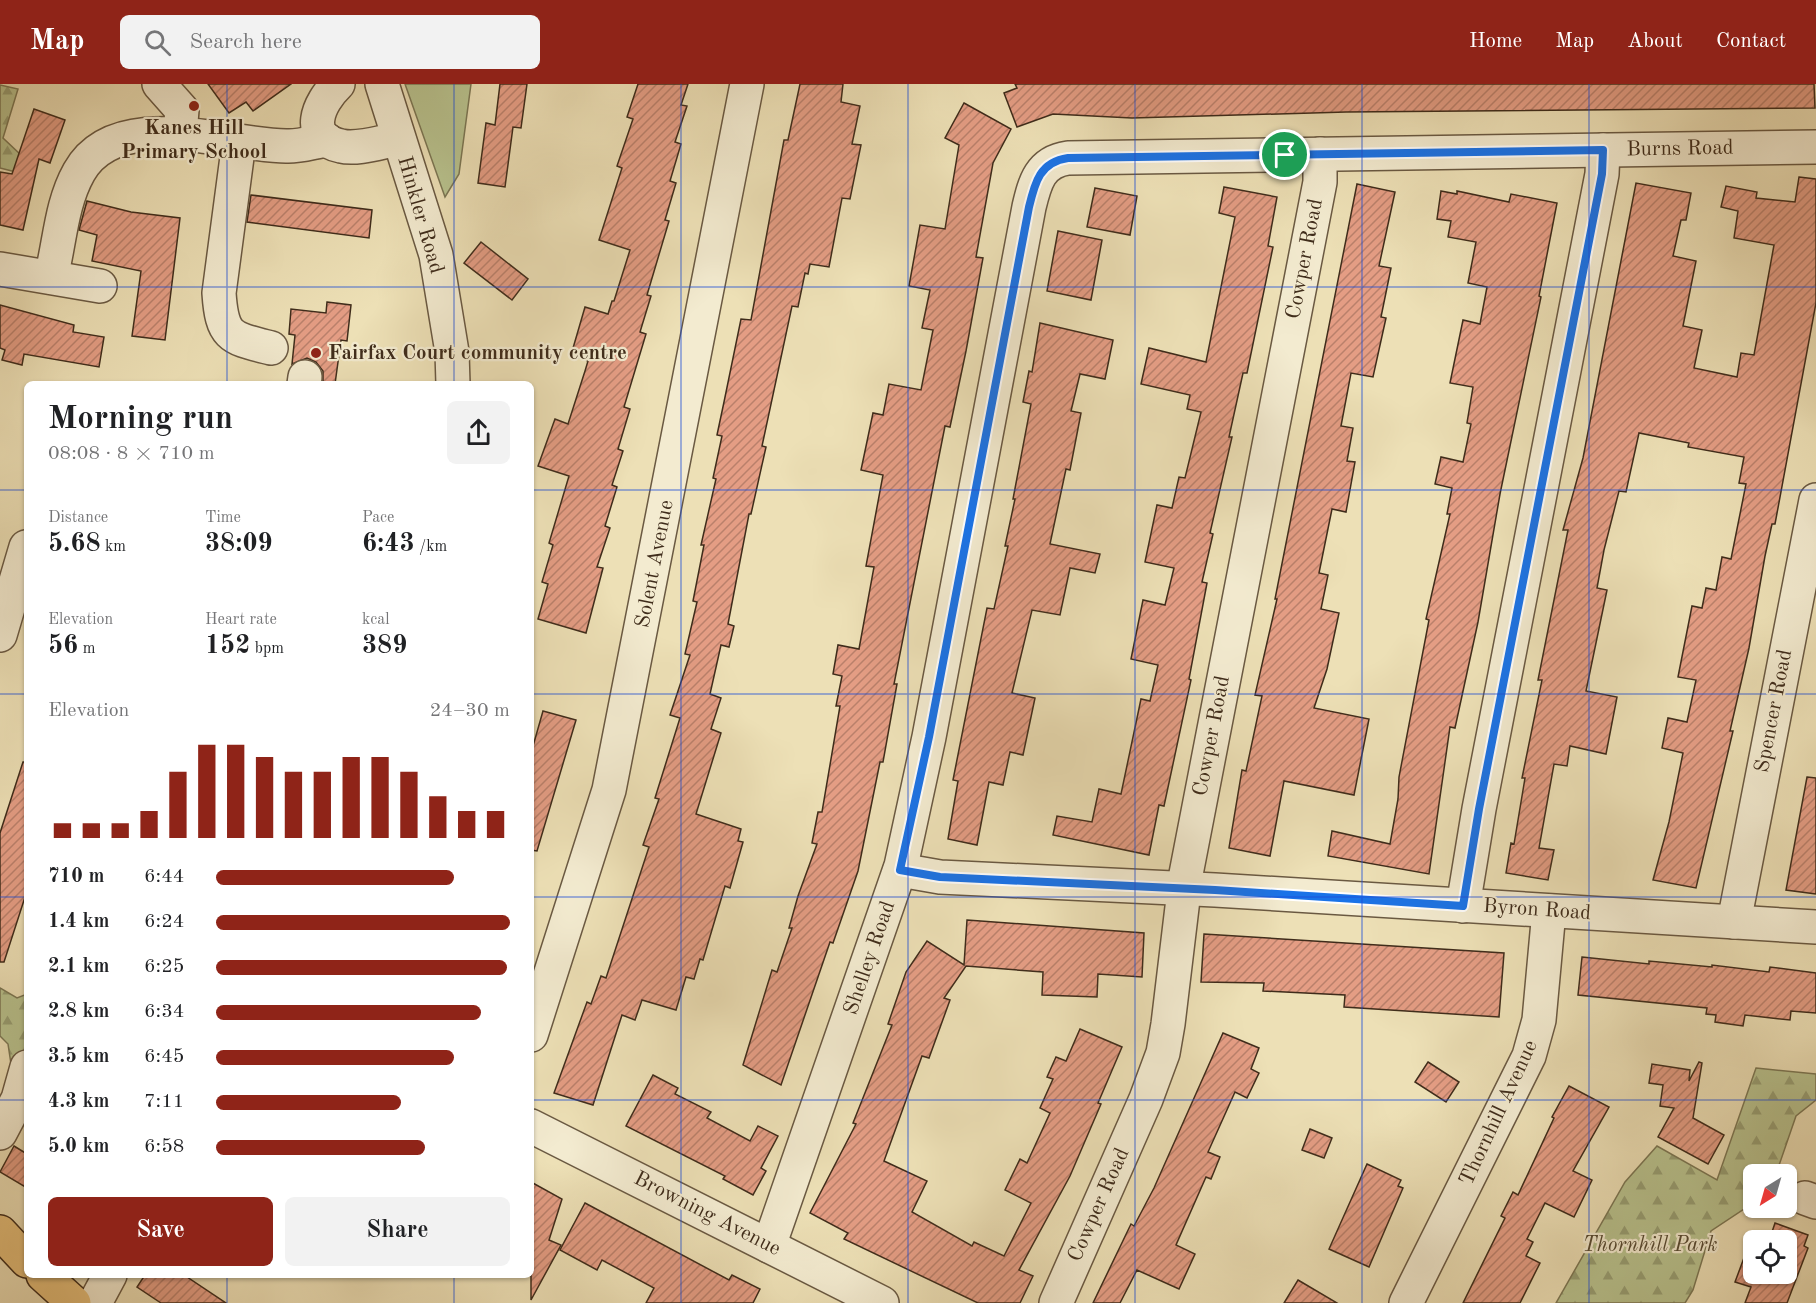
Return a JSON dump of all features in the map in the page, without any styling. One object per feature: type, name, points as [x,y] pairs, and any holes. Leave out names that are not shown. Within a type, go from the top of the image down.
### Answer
[{"type":"main road","points":[[0,1232],[24,1257]]},
{"type":"main road","points":[[46,1278],[74,1303]]},
{"type":"street","points":[[159,84],[182,110],[164,133]]},
{"type":"street","points":[[338,84],[324,98],[318,113],[318,129],[327,140],[342,147],[398,139]]},
{"type":"street","name":"Hinkler Road","points":[[382,84],[436,255],[452,352],[453,381]]},
{"type":"street","name":"Solent Avenue","points":[[534,1026],[609,790],[747,84]]},
{"type":"street","points":[[51,278],[68,196],[80,170],[96,153],[113,143],[164,133],[288,147],[327,140]]},
{"type":"street","points":[[239,142],[219,293],[225,329],[237,340],[271,348]]},
{"type":"street","name":"Burns Road","points":[[1043,168],[1051,162],[1068,158],[1816,147]]},
{"type":"street","points":[[1463,906],[1479,809],[1602,174],[1603,150]]},
{"type":"street","name":"Cowper Road","points":[[1056,1303],[1159,1064],[1168,1024],[1184,888],[1320,183],[1320,154]]},
{"type":"street","name":"Shelley Road","points":[[769,1246],[900,870],[929,737],[1029,207],[1034,185],[1043,168]]},
{"type":"street","points":[[0,269],[100,286]]},
{"type":"street","name":"Spencer Road","points":[[1734,922],[1816,500]]},
{"type":"street","points":[[0,634],[24,554]]},
{"type":"street","name":"Byron Road","points":[[900,870],[940,877],[1184,888],[1816,927]]},
{"type":"street","name":"Thornhill Avenue","points":[[1406,1303],[1529,1056],[1539,1020],[1549,911]]},
{"type":"street","points":[[0,1133],[18,1099],[24,1078]]},
{"type":"street","name":"Browning Avenue","points":[[534,1128],[882,1303]]},
{"type":"street","points":[[95,1303],[108,1278]]},
{"type":"green space","points":[[405,84],[471,84],[459,174],[445,197]]},
{"type":"green space","points":[[0,85],[18,89],[3,138],[22,156],[16,172],[0,168]]},
{"type":"green space","points":[[0,988],[17,998],[24,995],[24,1051],[14,1084],[8,1044],[0,1036]]},
{"type":"green space","name":"Thornhill Park","points":[[1756,1068],[1816,1074],[1816,1100],[1796,1116],[1779,1164],[1743,1164],[1743,1210],[1711,1231],[1693,1290],[1685,1303],[1556,1303],[1625,1182],[1657,1146],[1717,1180]]},
{"type":"building","points":[[208,84],[291,84],[253,111],[246,102],[229,113]]},
{"type":"building","points":[[500,84],[527,84],[521,128],[513,127],[505,187],[478,183],[486,123],[495,125]]},
{"type":"building","points":[[638,84],[688,84],[681,105],[687,106],[675,142],[681,144],[670,181],[676,183],[665,220],[669,221],[647,295],[651,296],[640,332],[646,334],[624,407],[630,409],[618,449],[623,451],[612,485],[617,487],[605,526],[610,528],[597,567],[603,568],[586,633],[538,619],[548,584],[542,582],[553,545],[549,543],[569,476],[538,466],[555,419],[568,424],[588,361],[571,355],[585,307],[608,314],[630,250],[599,240],[622,168],[617,166],[633,119],[627,117]]},
{"type":"building","points":[[800,84],[843,84],[841,102],[860,106],[852,144],[861,145],[850,199],[842,198],[829,267],[810,264],[808,274],[805,273],[798,307],[792,306],[762,446],[766,447],[751,514],[749,514],[728,624],[734,626],[729,647],[721,645],[710,694],[721,698],[711,729],[721,733],[696,814],[741,829],[738,841],[743,842],[730,888],[725,886],[703,960],[700,959],[694,979],[686,977],[676,1010],[642,1000],[635,1020],[622,1015],[593,1105],[554,1093],[587,1002],[591,1004],[601,976],[606,978],[649,847],[643,845],[659,799],[655,798],[680,718],[670,715],[690,655],[685,654],[697,602],[693,601],[704,545],[701,545],[716,479],[713,478],[722,436],[717,435],[741,319],[751,320],[784,140],[788,140]]},
{"type":"building","points":[[1015,84],[1814,84],[1815,108],[1346,112],[1132,118],[1053,114],[1017,127],[1004,93],[1017,88]]},
{"type":"building","points":[[964,103],[1011,129],[993,163],[976,257],[983,258],[966,351],[950,427],[945,426],[894,684],[897,684],[883,762],[880,762],[858,871],[833,943],[830,942],[781,1085],[743,1065],[772,970],[777,972],[792,928],[789,928],[798,896],[817,844],[812,843],[818,812],[822,812],[840,706],[836,706],[842,676],[833,674],[838,645],[859,649],[874,567],[866,566],[883,475],[861,470],[873,413],[883,415],[889,384],[921,390],[933,330],[922,328],[930,290],[909,286],[920,225],[945,229],[959,145],[945,138]]},
{"type":"building","points":[[34,109],[65,120],[50,163],[39,159],[23,230],[0,225],[0,172],[12,174]]},
{"type":"building","points":[[1799,177],[1816,179],[1816,303],[1775,524],[1772,524],[1765,556],[1749,648],[1730,731],[1733,731],[1696,888],[1653,880],[1669,822],[1683,753],[1662,748],[1668,718],[1687,722],[1696,680],[1678,677],[1692,606],[1702,608],[1706,588],[1716,590],[1722,557],[1731,559],[1746,484],[1739,483],[1744,457],[1688,447],[1689,443],[1639,433],[1626,492],[1619,491],[1604,550],[1597,588],[1607,590],[1586,691],[1617,697],[1606,754],[1570,746],[1567,766],[1554,764],[1539,848],[1554,850],[1548,880],[1506,873],[1511,843],[1514,844],[1525,778],[1522,778],[1542,680],[1538,680],[1568,530],[1563,530],[1583,458],[1636,183],[1691,193],[1686,220],[1681,220],[1673,256],[1696,261],[1683,326],[1702,330],[1694,368],[1737,377],[1741,353],[1754,355],[1774,245],[1734,238],[1738,211],[1721,207],[1726,186],[1757,192],[1756,198],[1795,202]]},
{"type":"building","points":[[1357,184],[1395,192],[1379,266],[1391,268],[1381,317],[1386,318],[1373,377],[1351,373],[1341,426],[1353,428],[1347,461],[1355,462],[1346,512],[1332,509],[1319,573],[1328,575],[1321,609],[1339,613],[1327,669],[1314,708],[1369,719],[1354,795],[1284,781],[1270,856],[1229,848],[1242,770],[1246,771],[1262,696],[1255,695],[1277,599],[1275,599]]},
{"type":"building","points":[[1224,187],[1277,197],[1268,246],[1273,247],[1247,373],[1243,373],[1229,437],[1232,437],[1210,533],[1213,534],[1202,582],[1207,583],[1189,679],[1191,680],[1164,806],[1159,805],[1149,855],[1053,835],[1057,816],[1092,822],[1099,789],[1121,794],[1141,699],[1150,701],[1158,665],[1131,659],[1143,600],[1165,605],[1174,568],[1145,562],[1157,505],[1172,508],[1179,477],[1185,478],[1201,412],[1187,409],[1190,395],[1141,384],[1149,348],[1206,362],[1235,217],[1219,213]]},
{"type":"building","points":[[1095,188],[1137,196],[1130,235],[1087,227]]},
{"type":"building","points":[[1441,191],[1457,194],[1457,191],[1509,202],[1511,194],[1557,203],[1539,296],[1541,297],[1500,494],[1478,622],[1455,728],[1450,727],[1429,874],[1328,856],[1332,831],[1390,844],[1398,799],[1399,777],[1429,620],[1426,619],[1450,514],[1447,514],[1452,488],[1435,484],[1441,457],[1463,462],[1471,424],[1467,423],[1473,387],[1450,383],[1463,320],[1480,324],[1487,287],[1468,283],[1476,242],[1448,237],[1451,221],[1437,219]]},
{"type":"building","points":[[251,195],[372,210],[369,238],[247,222]]},
{"type":"building","points":[[87,201],[131,212],[180,218],[165,340],[132,336],[141,271],[92,261],[97,235],[79,230]]},
{"type":"building","points":[[1058,231],[1102,240],[1091,300],[1047,291]]},
{"type":"building","points":[[481,242],[528,279],[512,300],[464,263]]},
{"type":"building","name":"Fairfax Court community centre","points":[[327,302],[351,305],[347,341],[341,340],[335,381],[323,381],[323,371],[316,362],[307,358],[292,364],[295,335],[289,334],[291,309],[326,313]]},
{"type":"building","points":[[0,305],[74,325],[73,332],[104,337],[99,367],[24,354],[22,365],[2,360],[5,350],[0,348]]},
{"type":"building","points":[[1040,323],[1113,340],[1105,379],[1080,374],[1071,411],[1081,413],[1070,470],[1066,469],[1050,544],[1100,554],[1095,573],[1070,568],[1060,615],[1032,610],[1012,693],[1035,698],[1023,755],[1010,752],[1003,785],[989,782],[977,845],[948,839],[958,781],[953,780],[987,608],[994,609],[1008,546],[1005,546],[1031,404],[1023,402],[1029,371],[1032,372]]},
{"type":"building","points":[[543,711],[576,720],[537,851],[534,850],[534,742]]},
{"type":"building","points":[[24,762],[24,900],[4,962],[0,962],[0,833]]},
{"type":"building","points":[[1807,777],[1816,778],[1816,894],[1786,890]]},
{"type":"building","points":[[967,920],[1144,933],[1142,977],[1098,974],[1097,997],[1042,995],[1043,972],[966,966],[944,998],[950,1000],[929,1058],[922,1056],[884,1161],[927,1181],[912,1212],[972,1246],[974,1242],[1004,1256],[1031,1203],[1005,1190],[1020,1159],[1027,1163],[1050,1113],[1040,1108],[1053,1079],[1047,1077],[1056,1057],[1066,1061],[1080,1029],[1122,1047],[1098,1103],[1101,1104],[1070,1176],[1019,1270],[1033,1276],[1020,1303],[978,1303],[844,1239],[848,1233],[810,1213],[856,1124],[853,1123],[892,1025],[888,1024],[906,972],[927,941],[964,965]]},
{"type":"building","points":[[1204,934],[1504,953],[1499,1017],[1344,1007],[1345,995],[1263,991],[1264,983],[1201,982]]},
{"type":"building","points":[[1582,957],[1649,964],[1649,961],[1712,967],[1712,965],[1769,972],[1770,967],[1816,973],[1816,1013],[1791,1011],[1790,1020],[1745,1015],[1743,1026],[1715,1022],[1716,1015],[1706,1014],[1707,1008],[1578,995]]},
{"type":"building","points":[[1223,1033],[1259,1048],[1251,1069],[1259,1073],[1247,1098],[1235,1092],[1208,1152],[1220,1157],[1211,1179],[1206,1177],[1176,1245],[1195,1254],[1179,1289],[1137,1270],[1120,1303],[1093,1303],[1131,1224],[1134,1226],[1154,1188]]},
{"type":"building","points":[[1428,1062],[1459,1082],[1446,1102],[1415,1082]]},
{"type":"building","points":[[1699,1062],[1702,1063],[1693,1118],[1724,1135],[1708,1164],[1658,1137],[1674,1108],[1660,1106],[1663,1085],[1649,1083],[1652,1064],[1690,1070],[1689,1081]]},
{"type":"building","points":[[653,1075],[678,1088],[675,1094],[711,1112],[707,1118],[750,1141],[758,1126],[778,1136],[761,1168],[766,1171],[753,1195],[723,1179],[725,1176],[626,1126]]},
{"type":"building","points":[[1569,1086],[1609,1107],[1573,1171],[1592,1180],[1574,1217],[1545,1203],[1527,1239],[1533,1242],[1526,1256],[1540,1263],[1520,1303],[1463,1303],[1505,1218],[1501,1216],[1513,1192],[1518,1195],[1554,1118],[1552,1117]]},
{"type":"building","points":[[1310,1129],[1332,1138],[1324,1158],[1302,1150]]},
{"type":"building","points":[[14,1146],[24,1152],[24,1186],[0,1172]]},
{"type":"building","points":[[1367,1164],[1401,1180],[1398,1186],[1403,1188],[1369,1267],[1329,1249]]},
{"type":"building","points":[[534,1184],[562,1199],[549,1240],[561,1245],[531,1300],[531,1278],[534,1278]]},
{"type":"building","points":[[585,1203],[729,1280],[732,1275],[760,1289],[753,1303],[646,1303],[654,1288],[602,1260],[597,1270],[560,1250]]},
{"type":"building","points":[[1775,1223],[1794,1230],[1773,1230]]},
{"type":"building","points":[[1797,1231],[1808,1235],[1804,1246],[1808,1248],[1797,1277]]},
{"type":"building","points":[[1743,1261],[1743,1284],[1794,1284],[1787,1303],[1745,1303],[1751,1287],[1735,1282]]},
{"type":"building","points":[[143,1278],[188,1278],[226,1303],[161,1303],[137,1287]]},
{"type":"building","points":[[1298,1280],[1337,1303],[1284,1303]]},
{"type":"place","name":"Kanes Hill Primary School","points":[[194,106]]},
{"type":"place","name":"Fairfax Court community centre","points":[[316,353]]},
{"type":"route","points":[[1603,150],[1602,174],[1479,809],[1463,906],[1215,890],[940,877],[900,870],[929,737],[1029,207],[1034,185],[1043,168],[1051,162],[1068,158],[1285,155],[1603,150]]}]
